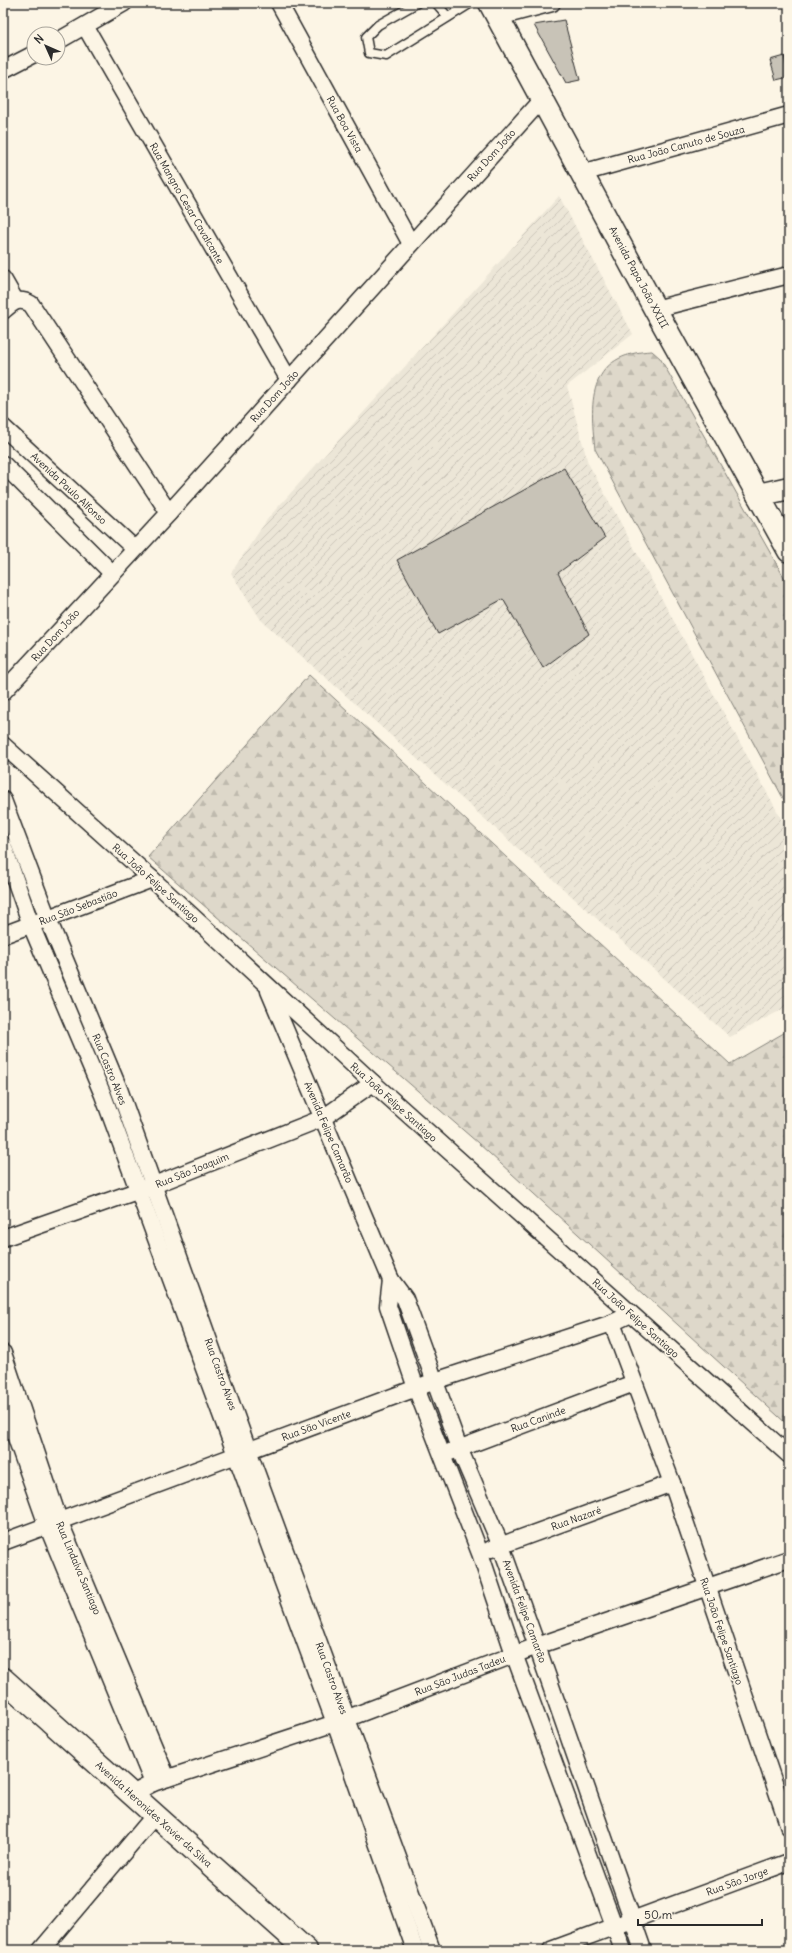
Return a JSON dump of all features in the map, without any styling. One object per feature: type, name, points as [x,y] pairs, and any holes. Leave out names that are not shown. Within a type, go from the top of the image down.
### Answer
[{"type":"main road","name":"Avenida Papa João XXIII","points":[[495,10],[582,173],[789,551]]},
{"type":"main road","points":[[758,495],[789,488]]},
{"type":"main road","name":"Avenida Heronides Xavier da Silva","points":[[3,1679],[306,1950]]},
{"type":"street","points":[[66,37],[124,3]]},
{"type":"street","name":"Rua Boa Vista","points":[[279,3],[411,244]]},
{"type":"street","points":[[495,10],[552,3]]},
{"type":"street","name":"Rua Mangno Cesar Cavalcante","points":[[85,26],[289,380]]},
{"type":"street","points":[[3,70],[26,58]]},
{"type":"street","name":"Rua Dom João","points":[[3,692],[169,513],[543,98]]},
{"type":"street","name":"Rua João Canuto de Souza","points":[[582,173],[789,115]]},
{"type":"street","points":[[656,309],[789,275]]},
{"type":"street","points":[[3,279],[15,300]]},
{"type":"street","points":[[3,311],[15,300],[23,300],[31,304],[169,513]]},
{"type":"street","name":"Avenida Paulo Alfonso","points":[[3,427],[135,548]]},
{"type":"street","points":[[3,464],[112,573]]},
{"type":"street","name":"Rua João Felipe Santiago","points":[[3,745],[152,879],[373,1083],[789,1455]]},
{"type":"street","name":"Rua Castro Alves","points":[[3,800],[48,919],[119,1089],[154,1185],[241,1452]]},
{"type":"street","name":"Rua Castro Alves","points":[[3,845],[31,925],[103,1095],[138,1191],[241,1452],[341,1721],[432,1950]]},
{"type":"street","name":"Rua São Sebastião","points":[[3,935],[152,879]]},
{"type":"street","name":"Avenida Felipe Camarão","points":[[267,985],[391,1280],[405,1299],[459,1448],[501,1546],[538,1646],[631,1919],[643,1950]]},
{"type":"street","name":"Rua São Joaquim","points":[[3,1238],[154,1185],[323,1118],[373,1083]]},
{"type":"street","points":[[103,1095],[119,1089]]},
{"type":"street","name":"Avenida Felipe Camarão","points":[[391,1280],[388,1306],[416,1388],[480,1553],[514,1654],[623,1950]]},
{"type":"street","name":"Rua São Vicente","points":[[3,1542],[241,1452],[435,1381],[612,1323],[631,1314]]},
{"type":"street","name":"Rua João Felipe Santiago","points":[[612,1323],[672,1483],[789,1827]]},
{"type":"street","name":"Rua Lindalva Santiago","points":[[3,1353],[53,1523]]},
{"type":"street","name":"Rua Caninde","points":[[442,1455],[634,1383]]},
{"type":"street","name":"Rua Lindalva Santiago","points":[[3,1401],[160,1780]]},
{"type":"street","name":"Rua Nazaré","points":[[480,1553],[672,1483]]},
{"type":"street","name":"Rua São Judas Tadeu","points":[[132,1794],[160,1780],[341,1721],[514,1654],[789,1559]]},
{"type":"street","name":"Rua Castro Alves","points":[[341,1721],[415,1950]]},
{"type":"street","points":[[41,1950],[155,1815]]},
{"type":"street","name":"Rua São Jorge","points":[[551,1950],[631,1919],[789,1862]]},
{"type":"lane","points":[[417,3],[378,25],[366,37],[369,53],[386,56],[471,3]]},
{"type":"lane","points":[[436,3],[448,17]]},
{"type":"shaded area","points":[[559,196],[633,334],[567,386],[588,463],[789,833],[789,1006],[730,1037],[261,620],[231,573],[269,517]]},
{"type":"green space","points":[[652,351],[660,358],[789,586],[789,809],[595,449],[593,413],[594,396],[598,382],[605,370],[616,360],[631,354]]},
{"type":"green space","points":[[309,675],[730,1064],[789,1030],[789,1426],[478,1143],[148,857]]},
{"type":"building","points":[[564,20],[580,80],[566,83],[534,25]]},
{"type":"building","points":[[784,56],[789,77],[776,80],[770,60]]},
{"type":"building","points":[[564,468],[605,538],[558,573],[589,634],[543,668],[503,599],[438,634],[397,560]]}]
